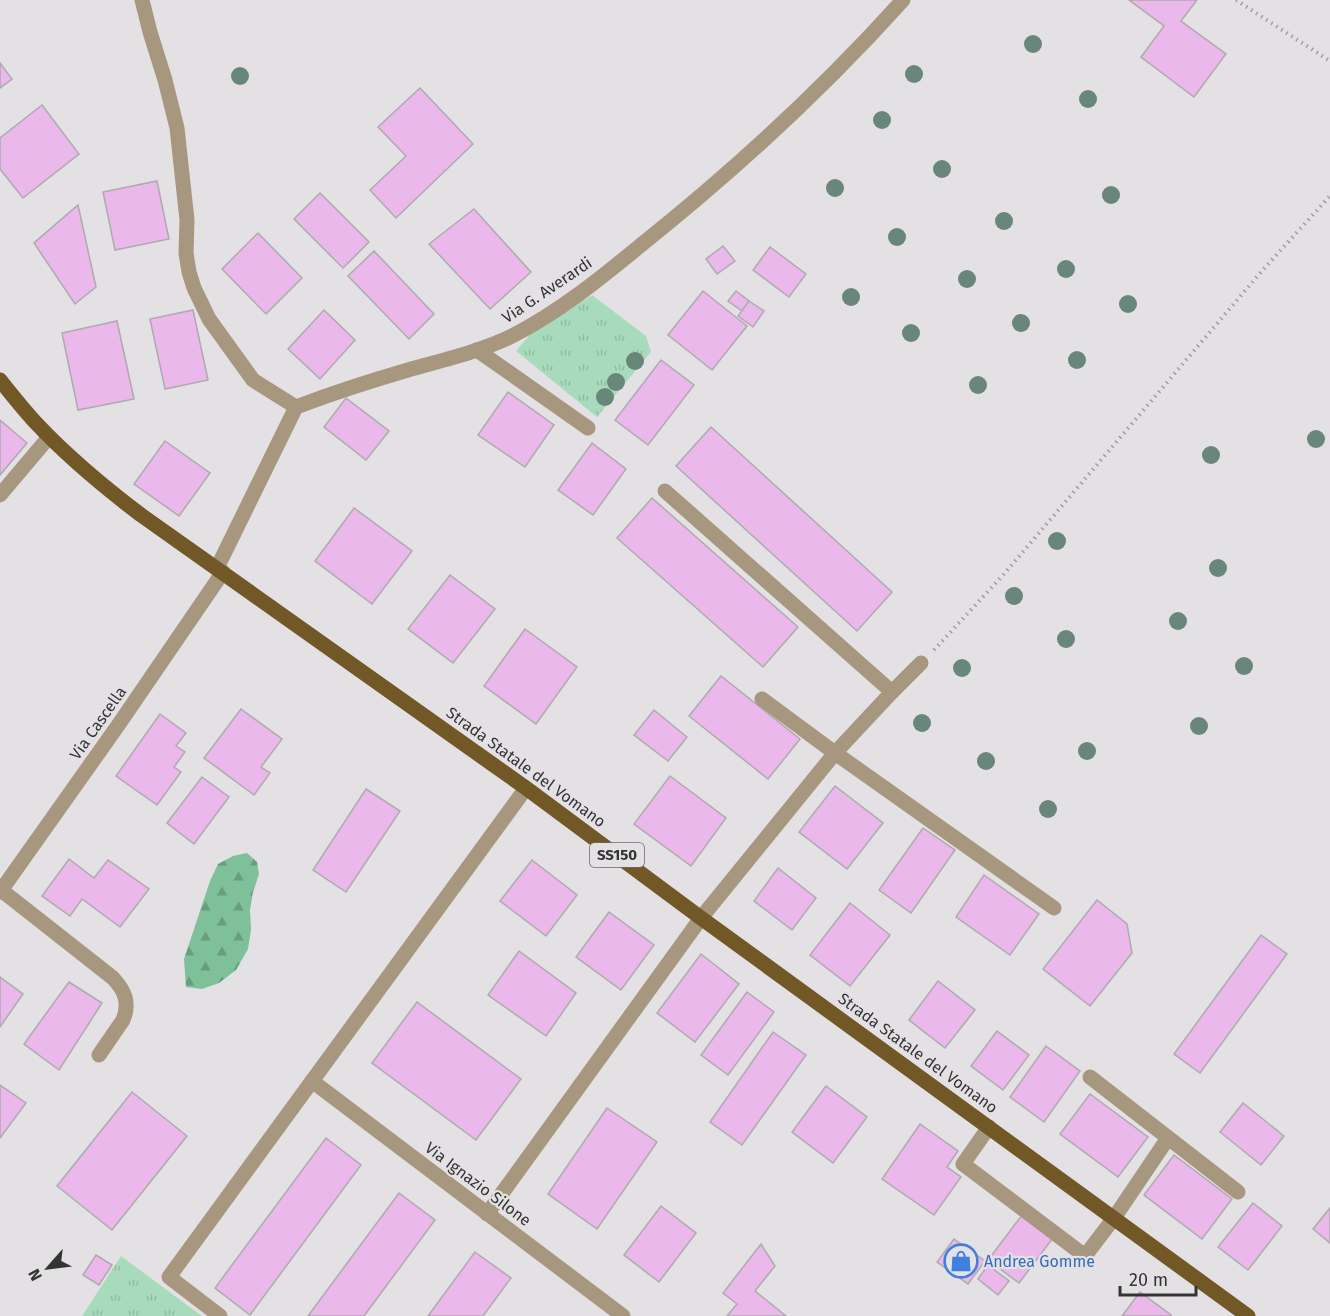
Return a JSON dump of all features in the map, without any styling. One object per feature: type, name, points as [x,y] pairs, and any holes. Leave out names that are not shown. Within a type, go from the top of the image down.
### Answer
[{"type":"main road","name":"Strada Statale del Vomano","points":[[0,380],[49,437],[113,494],[526,788],[1248,1316]]},
{"type":"street","points":[[142,0],[177,128],[187,220],[186,253],[194,288],[209,319],[254,380],[296,407],[220,570]]},
{"type":"street","name":"Via G. Averardi","points":[[296,407],[357,385],[477,350],[511,337],[548,316],[617,264],[751,152],[820,88],[903,0]]},
{"type":"street","points":[[477,350],[588,428]]},
{"type":"street","points":[[0,495],[49,437]]},
{"type":"street","points":[[665,491],[892,692]]},
{"type":"street","name":"Via Cascella","points":[[1,891],[119,724],[220,570]]},
{"type":"street","points":[[488,1214],[701,918],[835,753],[921,663]]},
{"type":"street","points":[[762,699],[1054,908]]},
{"type":"street","points":[[220,1316],[169,1277],[526,788]]},
{"type":"street","points":[[1,891],[112,978],[124,992],[126,1013],[99,1055]]},
{"type":"street","points":[[1090,1077],[1238,1192]]},
{"type":"street","name":"Via Ignazio Silone","points":[[312,1081],[623,1316]]},
{"type":"street","points":[[989,1127],[963,1164],[1085,1256],[1114,1218],[1168,1138]]},
{"type":"path","points":[[1236,0],[1330,61]]},
{"type":"path","points":[[921,663],[1004,574],[1254,281],[1330,196]]},
{"type":"green space","points":[[592,295],[646,336],[651,352],[597,417],[516,351],[531,333]]},
{"type":"green space","points":[[247,853],[257,862],[259,874],[250,910],[251,930],[248,949],[236,970],[219,983],[202,989],[186,987],[184,959],[210,881],[218,864],[233,856]]},
{"type":"green space","points":[[121,1256],[195,1311],[202,1316],[82,1316]]},
{"type":"building","points":[[1129,0],[1197,0],[1181,21],[1226,54],[1194,97],[1141,57],[1164,26]]},
{"type":"building","points":[[0,63],[12,79],[0,88]]},
{"type":"building","points":[[420,88],[473,144],[396,218],[370,190],[406,156],[378,127]]},
{"type":"building","points":[[42,105],[79,154],[23,198],[0,169],[0,138]]},
{"type":"building","points":[[157,181],[169,239],[115,250],[103,192]]},
{"type":"building","points":[[320,193],[369,242],[343,268],[294,219]]},
{"type":"building","points":[[78,205],[96,287],[75,304],[34,243]]},
{"type":"building","points":[[474,209],[531,272],[490,309],[429,244]]},
{"type":"building","points":[[258,233],[302,278],[266,314],[222,269]]},
{"type":"building","points":[[723,246],[735,261],[717,274],[706,259]]},
{"type":"building","points":[[770,247],[806,274],[789,297],[753,270]]},
{"type":"building","points":[[374,251],[434,314],[409,339],[348,276]]},
{"type":"building","points":[[703,291],[747,326],[712,370],[668,335]]},
{"type":"building","points":[[736,291],[749,301],[742,311],[728,301]]},
{"type":"building","points":[[749,301],[764,311],[753,327],[738,316]]},
{"type":"building","points":[[193,310],[208,380],[165,389],[150,319]]},
{"type":"building","points":[[324,310],[355,340],[320,379],[288,349]]},
{"type":"building","points":[[117,321],[134,399],[78,410],[62,333]]},
{"type":"building","points":[[661,360],[694,385],[648,445],[615,420]]},
{"type":"building","points":[[508,392],[554,425],[525,467],[478,435]]},
{"type":"building","points":[[346,398],[389,431],[366,460],[324,427]]},
{"type":"building","points":[[0,420],[27,443],[0,475]]},
{"type":"building","points":[[711,427],[892,592],[857,631],[676,466]]},
{"type":"building","points":[[165,441],[210,473],[179,516],[134,484]]},
{"type":"building","points":[[592,443],[626,469],[593,515],[558,490]]},
{"type":"building","points":[[652,498],[798,627],[763,667],[617,538]]},
{"type":"building","points":[[354,508],[412,551],[372,604],[315,561]]},
{"type":"building","points":[[450,575],[495,609],[453,663],[408,629]]},
{"type":"building","points":[[525,629],[577,667],[536,724],[484,686]]},
{"type":"building","points":[[721,676],[800,739],[768,779],[689,716]]},
{"type":"building","points":[[241,709],[282,739],[261,767],[270,773],[254,795],[204,758]]},
{"type":"building","points":[[654,710],[687,737],[668,761],[634,735]]},
{"type":"building","points":[[160,714],[186,733],[176,746],[185,752],[174,767],[181,772],[157,805],[116,776]]},
{"type":"building","points":[[670,776],[726,818],[691,866],[634,824]]},
{"type":"building","points":[[202,777],[229,797],[194,844],[167,823]]},
{"type":"building","points":[[835,786],[883,823],[847,869],[799,832]]},
{"type":"building","points":[[366,789],[400,811],[346,892],[313,870]]},
{"type":"building","points":[[923,828],[955,850],[911,913],[879,890]]},
{"type":"building","points":[[69,859],[94,878],[108,860],[149,889],[120,927],[82,899],[70,916],[42,896]]},
{"type":"building","points":[[532,860],[577,895],[546,936],[500,901]]},
{"type":"building","points":[[778,868],[816,898],[792,930],[754,901]]},
{"type":"building","points":[[984,875],[1039,914],[1010,955],[956,917]]},
{"type":"building","points":[[1097,900],[1127,924],[1132,953],[1090,1006],[1043,969]]},
{"type":"building","points":[[850,903],[890,935],[850,986],[810,955]]},
{"type":"building","points":[[609,912],[654,945],[621,990],[576,957]]},
{"type":"building","points":[[1261,935],[1287,954],[1200,1073],[1174,1054]]},
{"type":"building","points":[[519,951],[576,993],[546,1036],[488,995]]},
{"type":"building","points":[[701,954],[739,984],[695,1042],[657,1013]]},
{"type":"building","points":[[0,977],[23,994],[0,1027]]},
{"type":"building","points":[[938,981],[975,1010],[945,1048],[909,1020]]},
{"type":"building","points":[[69,982],[102,1003],[59,1070],[24,1044]]},
{"type":"building","points":[[747,992],[774,1012],[728,1075],[701,1055]]},
{"type":"building","points":[[417,1002],[521,1079],[476,1140],[372,1063]]},
{"type":"building","points":[[997,1031],[1029,1055],[1003,1090],[971,1066]]},
{"type":"building","points":[[773,1032],[806,1055],[742,1145],[710,1122]]},
{"type":"building","points":[[1046,1046],[1080,1071],[1044,1122],[1010,1097]]},
{"type":"building","points":[[0,1085],[26,1103],[0,1138]]},
{"type":"building","points":[[826,1086],[867,1117],[833,1163],[792,1132]]},
{"type":"building","points":[[132,1092],[187,1136],[112,1230],[57,1186]]},
{"type":"building","points":[[1090,1094],[1148,1137],[1118,1177],[1060,1134]]},
{"type":"building","points":[[1243,1103],[1284,1136],[1261,1165],[1220,1132]]},
{"type":"building","points":[[607,1108],[657,1142],[597,1229],[548,1194]]},
{"type":"building","points":[[920,1124],[958,1151],[947,1167],[961,1177],[934,1215],[882,1179]]},
{"type":"building","points":[[326,1138],[361,1165],[250,1315],[215,1288]]},
{"type":"building","points":[[1174,1155],[1232,1199],[1202,1239],[1144,1195]]},
{"type":"building","points":[[399,1193],[435,1220],[364,1316],[308,1316]]},
{"type":"building","points":[[1253,1203],[1282,1226],[1248,1270],[1218,1247]]},
{"type":"building","points":[[661,1206],[696,1233],[659,1282],[624,1255]]},
{"type":"building","points":[[1028,1207],[1059,1230],[1019,1283],[988,1260]]},
{"type":"building","points":[[1330,1208],[1330,1243],[1313,1229]]},
{"type":"building","name":"Andrea Gomme","points":[[954,1239],[985,1261],[968,1284],[937,1262]]},
{"type":"building","points":[[761,1244],[775,1266],[755,1291],[786,1316],[727,1316],[737,1304],[723,1293]]},
{"type":"building","points":[[475,1252],[511,1278],[483,1316],[428,1316]]},
{"type":"building","points":[[96,1255],[112,1265],[99,1285],[83,1275]]},
{"type":"building","points":[[988,1265],[1009,1281],[998,1295],[978,1279]]},
{"type":"building","points":[[1140,1292],[1171,1315],[1171,1316],[1122,1316]]},
{"type":"place","name":"Andrea Gomme","points":[[961,1261]]}]
